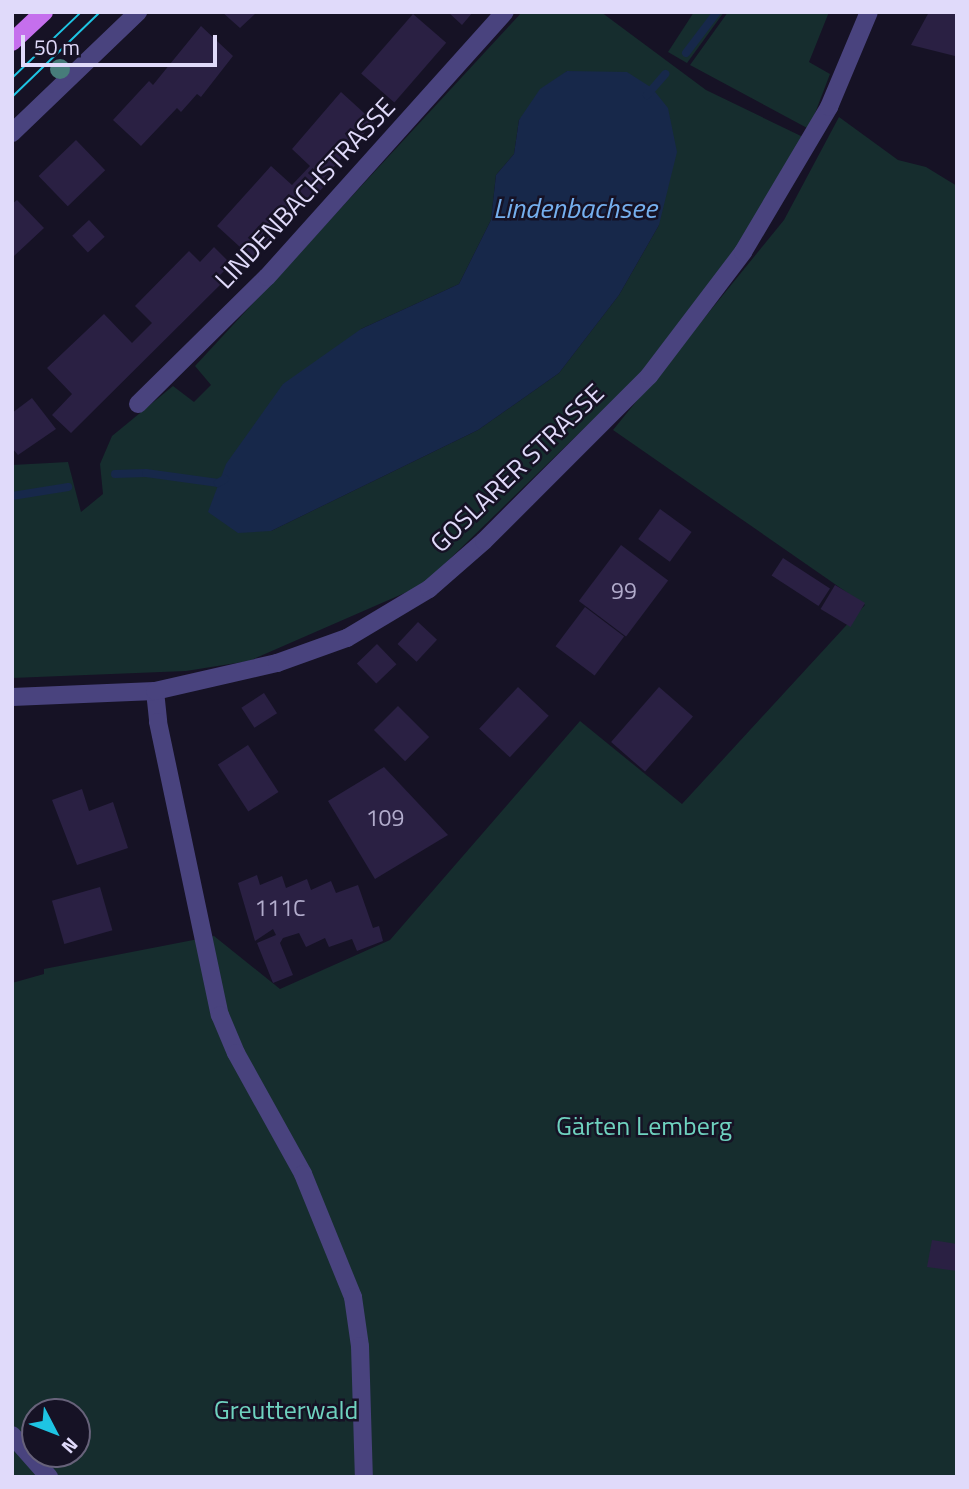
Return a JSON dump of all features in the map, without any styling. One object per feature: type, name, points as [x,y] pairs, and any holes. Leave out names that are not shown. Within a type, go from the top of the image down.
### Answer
[{"type":"main road","points":[[12,42],[44,12]]},
{"type":"street","points":[[12,133],[138,12]]},
{"type":"street","name":"LINDENBACHSTRASSE","points":[[138,404],[267,278],[505,12]]},
{"type":"street","name":"GOSLARER STRASSE","points":[[12,697],[155,691],[277,663],[347,638],[429,590],[484,541],[649,376],[743,252],[829,107],[869,12]]},
{"type":"street","points":[[155,691],[158,722],[220,1015],[236,1053],[303,1174],[353,1297],[360,1346],[364,1477]]},
{"type":"street","points":[[12,1435],[49,1477]]},
{"type":"green space","points":[[522,12],[601,12],[706,90],[803,137],[736,248],[643,371],[423,585],[249,661],[186,671],[12,678],[12,465],[68,462],[81,512],[103,494],[100,464],[112,436],[173,386],[194,402],[211,385],[195,366]],"holes":[[[567,71],[589,73],[659,225],[619,295],[559,373],[478,430],[271,531],[361,329],[459,284],[491,220],[496,175],[514,154],[519,120]]]},
{"type":"green space","points":[[694,12],[724,12],[687,63],[668,52]]},
{"type":"green space","points":[[728,12],[829,12],[809,62],[830,74],[809,129],[690,65]]},
{"type":"green space","name":"Gärten Lemberg","points":[[839,117],[898,160],[926,167],[957,186],[957,1477],[12,1477],[12,983],[44,974],[44,969],[214,936],[280,989],[390,940],[580,721],[682,804],[865,605],[613,430],[784,220]]},
{"type":"water","name":"Lindenbachsee","points":[[567,71],[627,72],[652,88],[668,108],[677,152],[659,225],[619,295],[559,373],[478,430],[271,531],[238,533],[208,512],[226,464],[283,384],[361,329],[459,284],[491,220],[496,175],[514,154],[519,120],[540,89]]},
{"type":"building","points":[[222,12],[257,12],[240,28]]},
{"type":"building","points":[[448,12],[473,12],[462,25]]},
{"type":"building","points":[[929,12],[957,12],[955,56],[911,45]]},
{"type":"building","points":[[413,14],[446,43],[394,102],[361,74]]},
{"type":"building","points":[[201,26],[233,56],[201,97],[197,94],[181,112],[177,108],[141,146],[113,120],[149,81],[153,85]]},
{"type":"building","points":[[341,92],[374,122],[324,178],[328,182],[311,201],[306,197],[252,258],[217,226],[271,166],[292,185],[310,166],[292,149]]},
{"type":"building","points":[[76,140],[105,170],[68,206],[39,176]]},
{"type":"building","points":[[17,200],[44,228],[14,256],[12,204]]},
{"type":"building","points":[[89,220],[105,237],[88,253],[72,236]]},
{"type":"building","points":[[214,247],[231,264],[216,279],[221,284],[71,433],[52,415],[72,394],[47,368],[104,314],[132,343],[152,323],[135,306],[189,251],[200,262]]},
{"type":"building","points":[[32,398],[56,429],[18,455],[12,448],[12,413]]},
{"type":"building","points":[[660,509],[692,532],[670,562],[638,539]]},
{"type":"building","points":[[621,545],[668,581],[626,636],[579,601]]},
{"type":"building","points":[[783,558],[830,588],[819,606],[772,576]]},
{"type":"building","points":[[835,585],[865,603],[851,627],[821,609]]},
{"type":"building","points":[[585,607],[624,636],[595,676],[556,646]]},
{"type":"building","points":[[418,622],[437,640],[417,662],[398,644]]},
{"type":"building","points":[[377,644],[396,664],[376,684],[357,663]]},
{"type":"building","points":[[518,687],[549,716],[510,757],[479,729]]},
{"type":"building","points":[[659,687],[693,717],[645,772],[611,742]]},
{"type":"building","points":[[264,693],[277,713],[254,728],[241,708]]},
{"type":"building","points":[[398,706],[429,737],[405,761],[374,730]]},
{"type":"building","points":[[248,745],[278,792],[248,812],[218,765]]},
{"type":"building","points":[[384,767],[448,835],[375,879],[328,801]]},
{"type":"building","points":[[82,789],[89,811],[113,802],[128,848],[77,865],[52,800]]},
{"type":"building","points":[[257,875],[260,885],[282,876],[286,888],[307,879],[311,890],[331,881],[336,893],[358,885],[373,928],[379,926],[383,941],[357,951],[352,939],[329,947],[325,938],[306,947],[299,933],[283,938],[280,943],[293,975],[273,983],[257,943],[276,935],[273,929],[255,941],[238,883]]},
{"type":"building","points":[[100,887],[112,930],[64,944],[52,901]]},
{"type":"building","points":[[932,1240],[957,1244],[957,1271],[927,1267]]},
{"type":"waterway","points":[[686,53],[717,12]]},
{"type":"waterway","points":[[647,95],[665,74]]},
{"type":"waterway","points":[[115,474],[146,473],[218,483],[225,479]]},
{"type":"waterway","points":[[12,496],[68,487]]},
{"type":"tram line","points":[[12,78],[81,12]]},
{"type":"tram line","points":[[12,97],[100,12]]},
{"type":"park label","name":"Greutterwald","points":[[286,1410]]}]
